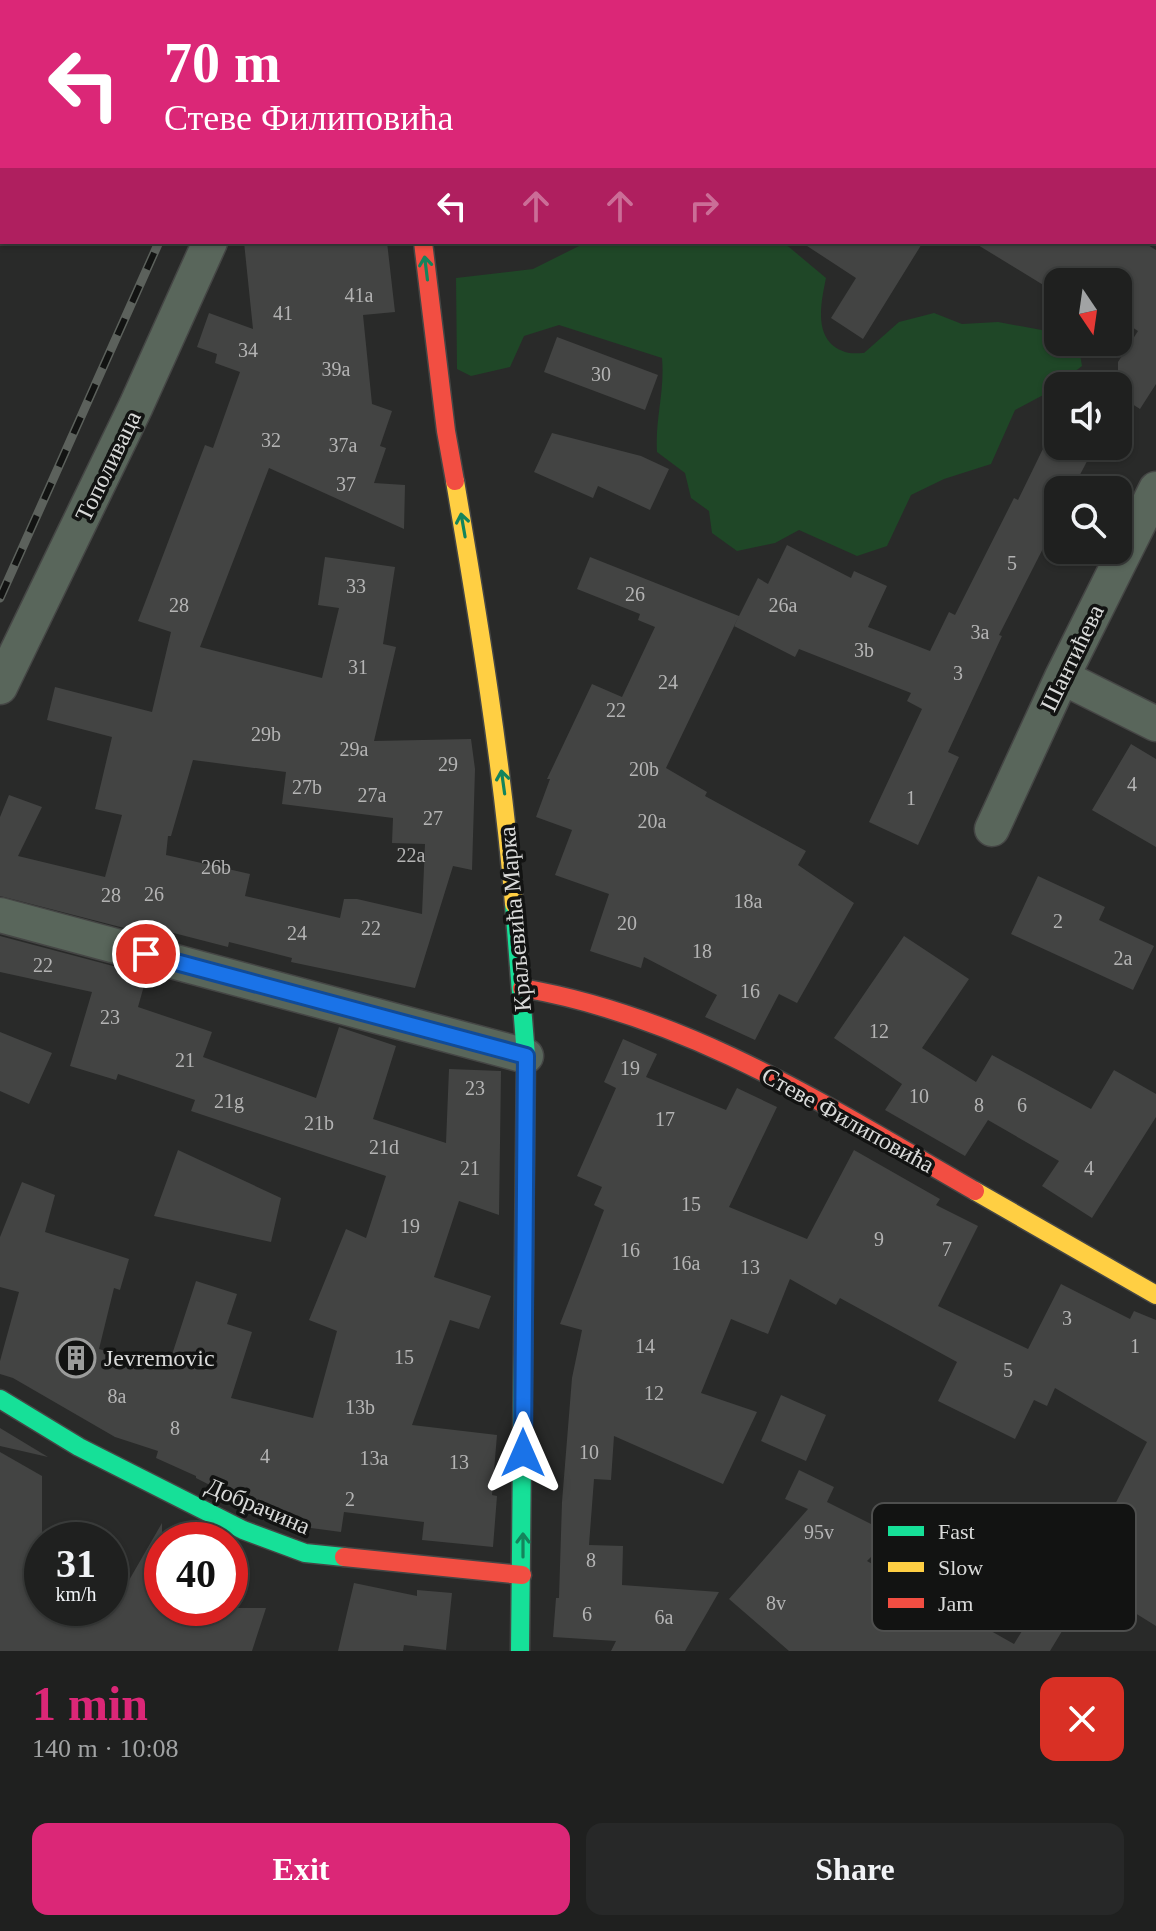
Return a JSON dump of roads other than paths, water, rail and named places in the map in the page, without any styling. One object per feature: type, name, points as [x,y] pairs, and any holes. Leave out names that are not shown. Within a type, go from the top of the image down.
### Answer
[{"type":"street","name":"Тополиваца","points":[[0,687],[136,406],[209,244]]},
{"type":"street","name":"Краљевића Марка","points":[[423,244],[446,431],[482,637],[506,809],[522,988],[526,1056],[520,1651]]},
{"type":"street","name":"Шантићева","points":[[992,829],[1062,677],[1156,489]]},
{"type":"street","points":[[1062,677],[1156,724]]},
{"type":"street","points":[[0,915],[526,1056]]},
{"type":"street","name":"Стеве Филиповића","points":[[522,988],[561,992],[600,1002],[702,1043],[794,1087],[1156,1295]]},
{"type":"street","name":"Добрачина","points":[[0,1399],[79,1447],[243,1530],[305,1553],[522,1575]]},
{"type":"railway","points":[[0,598],[158,244]]},
{"type":"place","name":"Jevremovic","points":[[76,1358]]}]
